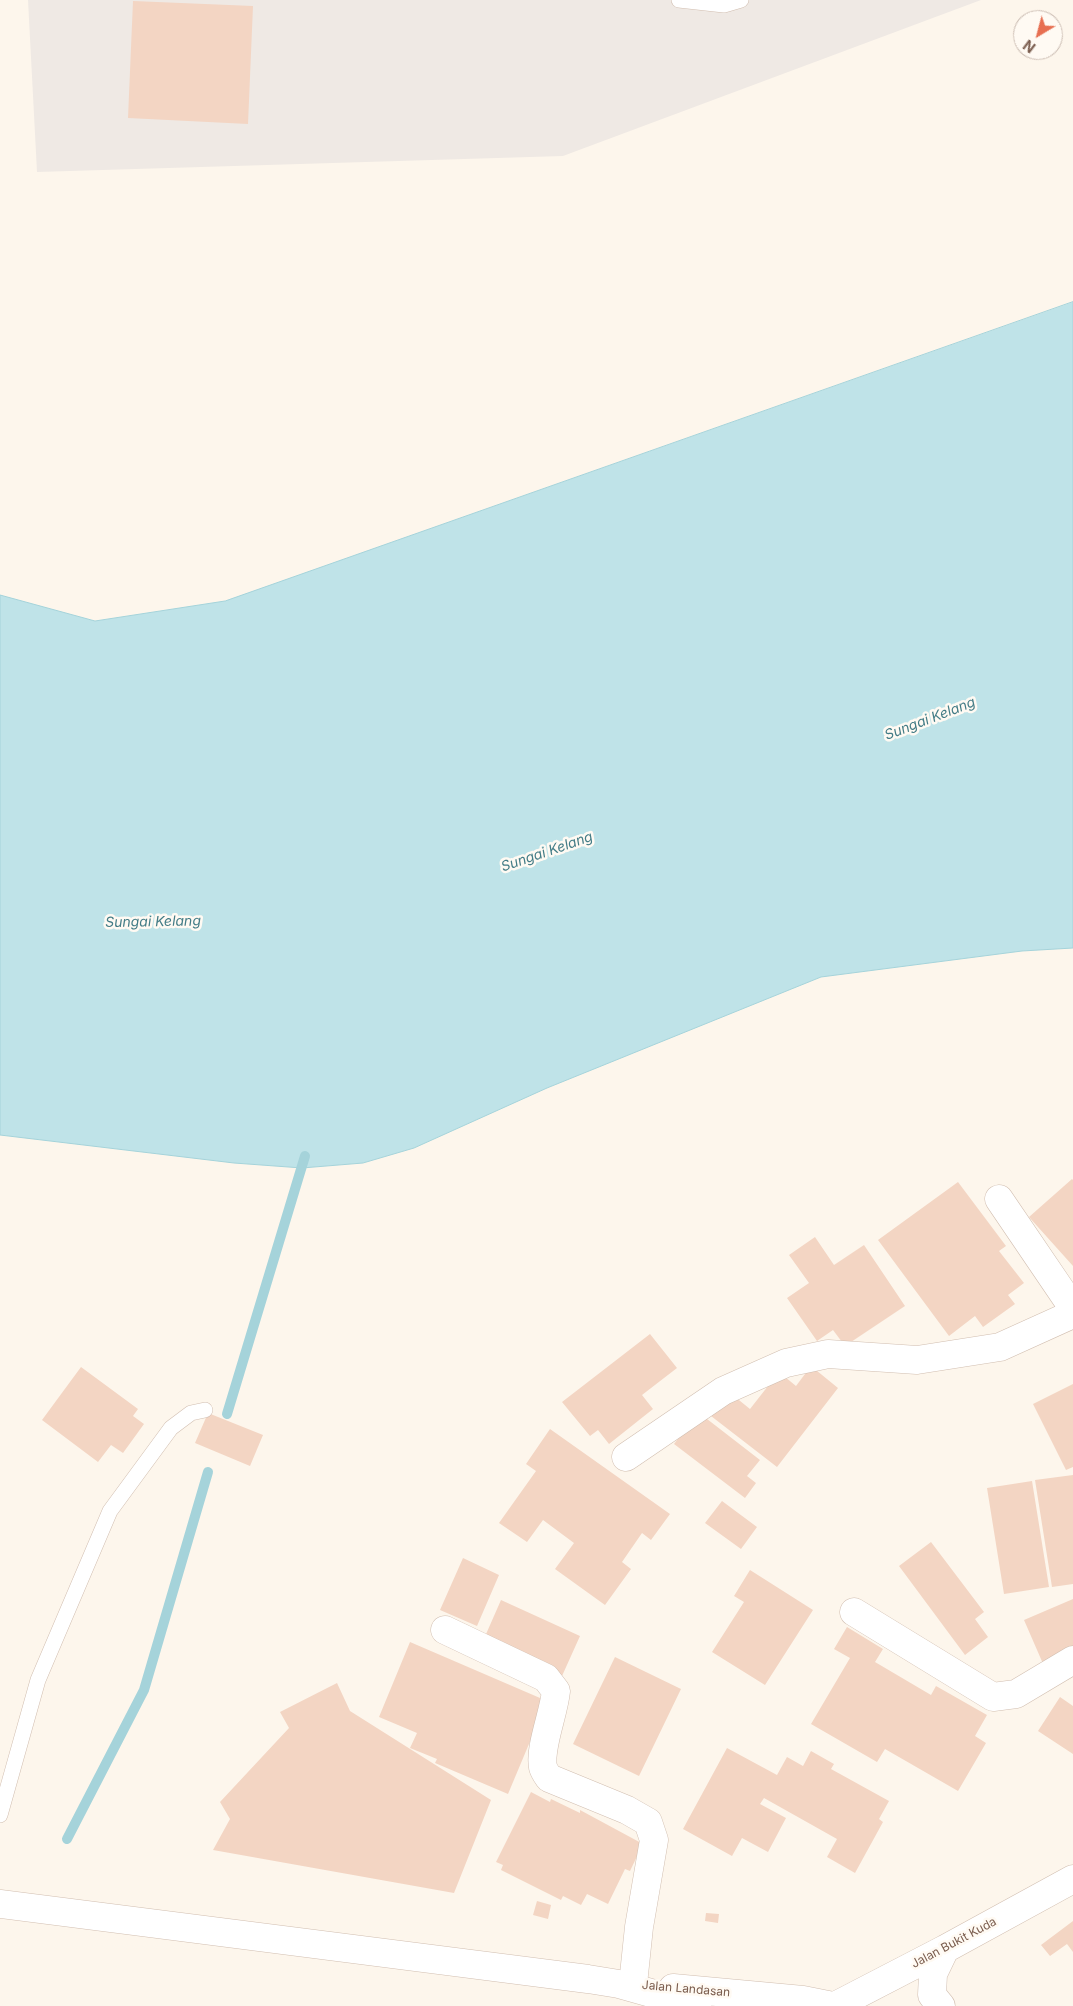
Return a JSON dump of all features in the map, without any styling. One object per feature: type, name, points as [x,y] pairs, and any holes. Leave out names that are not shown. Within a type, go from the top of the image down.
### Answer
[{"type":"street","points":[[999,1198],[1073,1308]]},
{"type":"street","points":[[626,1457],[723,1391],[786,1363],[828,1354],[917,1360],[1000,1347],[1073,1314]]},
{"type":"street","points":[[854,1612],[993,1697],[1016,1694],[1073,1660]]},
{"type":"street","points":[[0,1904],[231,1932],[645,1992],[639,1927],[654,1840],[648,1822],[627,1810],[549,1778],[543,1769],[543,1753],[554,1708],[556,1691],[546,1678],[445,1630]]},
{"type":"street","name":"Jalan Bukit Kuda","points":[[834,2006],[945,1949],[1073,1879]]},
{"type":"street","points":[[941,2006],[932,1995],[933,1974],[945,1949]]},
{"type":"street","name":"Jalan Landasan","points":[[645,1992],[698,2006]]},
{"type":"street","name":"Jalan Landasan","points":[[645,1992],[803,2000],[834,2006]]},
{"type":"lane","points":[[679,0],[724,4],[741,0]]},
{"type":"lane","points":[[0,1815],[38,1680],[110,1512],[171,1428],[191,1413],[205,1410]]},
{"type":"shaded area","points":[[28,0],[981,0],[563,156],[37,172]]},
{"type":"water","name":"Sungai Kelang","points":[[1073,302],[1073,948],[1022,951],[821,977],[547,1088],[414,1148],[363,1163],[302,1168],[234,1163],[0,1135],[0,595],[95,621],[225,601]]},
{"type":"building","points":[[133,1],[253,6],[248,124],[128,118]]},
{"type":"building","points":[[1073,1180],[1073,1266],[1029,1217]]},
{"type":"building","points":[[958,1182],[1006,1246],[999,1251],[1024,1283],[1008,1295],[1015,1304],[983,1327],[975,1316],[949,1336],[878,1240]]},
{"type":"building","points":[[815,1237],[834,1265],[864,1245],[905,1306],[845,1346],[833,1330],[817,1341],[787,1298],[809,1283],[789,1255]]},
{"type":"building","points":[[650,1334],[677,1368],[642,1395],[653,1409],[609,1444],[598,1430],[590,1436],[562,1402]]},
{"type":"building","points":[[811,1366],[838,1388],[777,1467],[711,1416],[729,1392],[750,1409],[779,1372],[796,1386]]},
{"type":"building","points":[[81,1367],[138,1409],[133,1416],[144,1424],[123,1453],[111,1445],[98,1462],[42,1420]]},
{"type":"building","points":[[1073,1384],[1073,1467],[1066,1470],[1033,1404]]},
{"type":"building","points":[[698,1412],[760,1460],[747,1476],[756,1483],[745,1498],[674,1444]]},
{"type":"building","points":[[208,1413],[263,1435],[250,1466],[195,1443]]},
{"type":"building","points":[[550,1429],[670,1514],[651,1540],[642,1533],[622,1562],[631,1569],[605,1605],[555,1569],[574,1543],[543,1520],[527,1542],[499,1523],[536,1471],[526,1464]]},
{"type":"building","points":[[1073,1475],[1073,1584],[1052,1587],[1035,1480]]},
{"type":"building","points":[[1032,1481],[1049,1587],[1004,1594],[987,1488]]},
{"type":"building","points":[[722,1501],[757,1527],[741,1549],[705,1523]]},
{"type":"building","points":[[931,1542],[984,1612],[975,1619],[988,1637],[965,1655],[899,1566]]},
{"type":"building","points":[[463,1558],[499,1575],[477,1626],[440,1610]]},
{"type":"building","points":[[750,1570],[813,1610],[765,1685],[712,1652],[744,1602],[734,1596]]},
{"type":"building","points":[[1073,1599],[1073,1653],[1044,1666],[1024,1620]]},
{"type":"building","points":[[501,1600],[580,1636],[562,1676],[483,1641]]},
{"type":"building","points":[[847,1627],[883,1649],[875,1662],[931,1695],[936,1686],[987,1715],[975,1736],[986,1743],[958,1791],[885,1749],[877,1762],[811,1724],[850,1658],[834,1649]]},
{"type":"building","points":[[410,1642],[547,1701],[508,1794],[435,1763],[437,1759],[410,1748],[417,1733],[379,1717]]},
{"type":"building","points":[[615,1657],[681,1689],[639,1776],[573,1744]]},
{"type":"building","points":[[337,1683],[350,1711],[491,1800],[454,1893],[213,1850],[230,1819],[220,1802],[289,1728],[280,1712]]},
{"type":"building","points":[[1060,1697],[1073,1706],[1073,1754],[1038,1731]]},
{"type":"building","points":[[727,1748],[777,1775],[787,1757],[803,1766],[811,1751],[834,1764],[831,1769],[889,1801],[879,1819],[883,1822],[855,1873],[827,1857],[837,1839],[764,1798],[760,1804],[786,1818],[768,1852],[742,1838],[732,1856],[683,1829]]},
{"type":"building","points":[[531,1792],[550,1802],[551,1799],[580,1813],[580,1810],[643,1844],[630,1871],[625,1869],[608,1904],[587,1894],[581,1905],[563,1896],[561,1900],[501,1870],[503,1865],[496,1862]]},
{"type":"building","points":[[537,1901],[551,1905],[548,1919],[533,1915]]},
{"type":"building","points":[[706,1913],[719,1914],[718,1923],[705,1921]]},
{"type":"building","points":[[1073,1921],[1073,1952],[1067,1944],[1050,1956],[1041,1945]]},
{"type":"waterway","points":[[227,1414],[305,1156]]},
{"type":"waterway","points":[[67,1839],[144,1690],[208,1472]]}]
